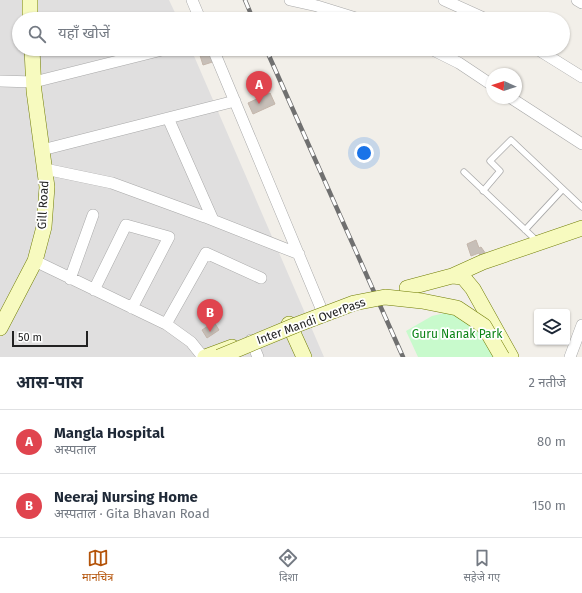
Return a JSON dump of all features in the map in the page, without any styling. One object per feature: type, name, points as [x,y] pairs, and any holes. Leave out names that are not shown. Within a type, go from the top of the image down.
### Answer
[{"type":"street","points":[[30,0],[30,12]]},
{"type":"street","points":[[192,0],[197,12]]},
{"type":"street","points":[[290,0],[336,12]]},
{"type":"street","points":[[444,0],[471,12]]},
{"type":"street","points":[[578,0],[582,3]]},
{"type":"street","name":"Gill Road","points":[[0,328],[35,261],[44,227],[47,186],[34,82],[32,56]]},
{"type":"street","points":[[0,81],[34,82],[138,56]]},
{"type":"street","points":[[216,56],[323,313]]},
{"type":"street","points":[[444,56],[486,81]]},
{"type":"street","points":[[548,56],[582,77]]},
{"type":"street","points":[[42,150],[235,101]]},
{"type":"street","points":[[520,104],[582,144]]},
{"type":"street","points":[[168,118],[213,220]]},
{"type":"street","points":[[44,170],[112,183],[213,220],[299,254]]},
{"type":"street","points":[[70,279],[93,215]]},
{"type":"street","points":[[94,290],[126,225],[169,237],[132,308]]},
{"type":"street","points":[[407,288],[458,277],[483,262],[582,228]]},
{"type":"street","points":[[166,324],[206,253],[261,278]]},
{"type":"street","points":[[35,261],[166,324],[191,342],[204,357],[289,324],[337,308]]},
{"type":"street","points":[[458,277],[473,289],[512,357]]},
{"type":"street","name":"Inter Mandi OverPass","points":[[219,357],[354,303],[385,297],[422,301],[457,308],[484,326],[502,357]]},
{"type":"street","points":[[289,324],[304,357]]},
{"type":"street","points":[[570,357],[582,325]]},
{"type":"street","points":[[251,340],[258,357]]},
{"type":"lane","points":[[483,191],[500,171],[490,161],[511,140],[582,207]]},
{"type":"lane","points":[[464,172],[539,242]]},
{"type":"lane","points":[[525,230],[563,189]]},
{"type":"shaded area","points":[[0,0],[169,0],[175,12],[12,12],[12,56],[194,56],[324,357],[0,357]]},
{"type":"green space","name":"Guru Nanak Park","points":[[466,308],[499,357],[418,357],[406,331],[432,316]]},
{"type":"building","points":[[200,56],[221,56],[222,59],[203,65]]},
{"type":"building","points":[[270,93],[275,104],[253,114],[248,103]]},
{"type":"building","points":[[476,240],[479,248],[481,247],[486,254],[480,256],[479,253],[471,256],[467,244]]},
{"type":"building","points":[[214,322],[219,330],[207,338],[202,330]]},
{"type":"railway","points":[[245,0],[250,12]]},
{"type":"railway","points":[[269,56],[403,357]]},
{"type":"place","name":"Mangla Hospital","points":[[259,104]]},
{"type":"place","name":"Neeraj Nursing Home","points":[[210,332]]}]
